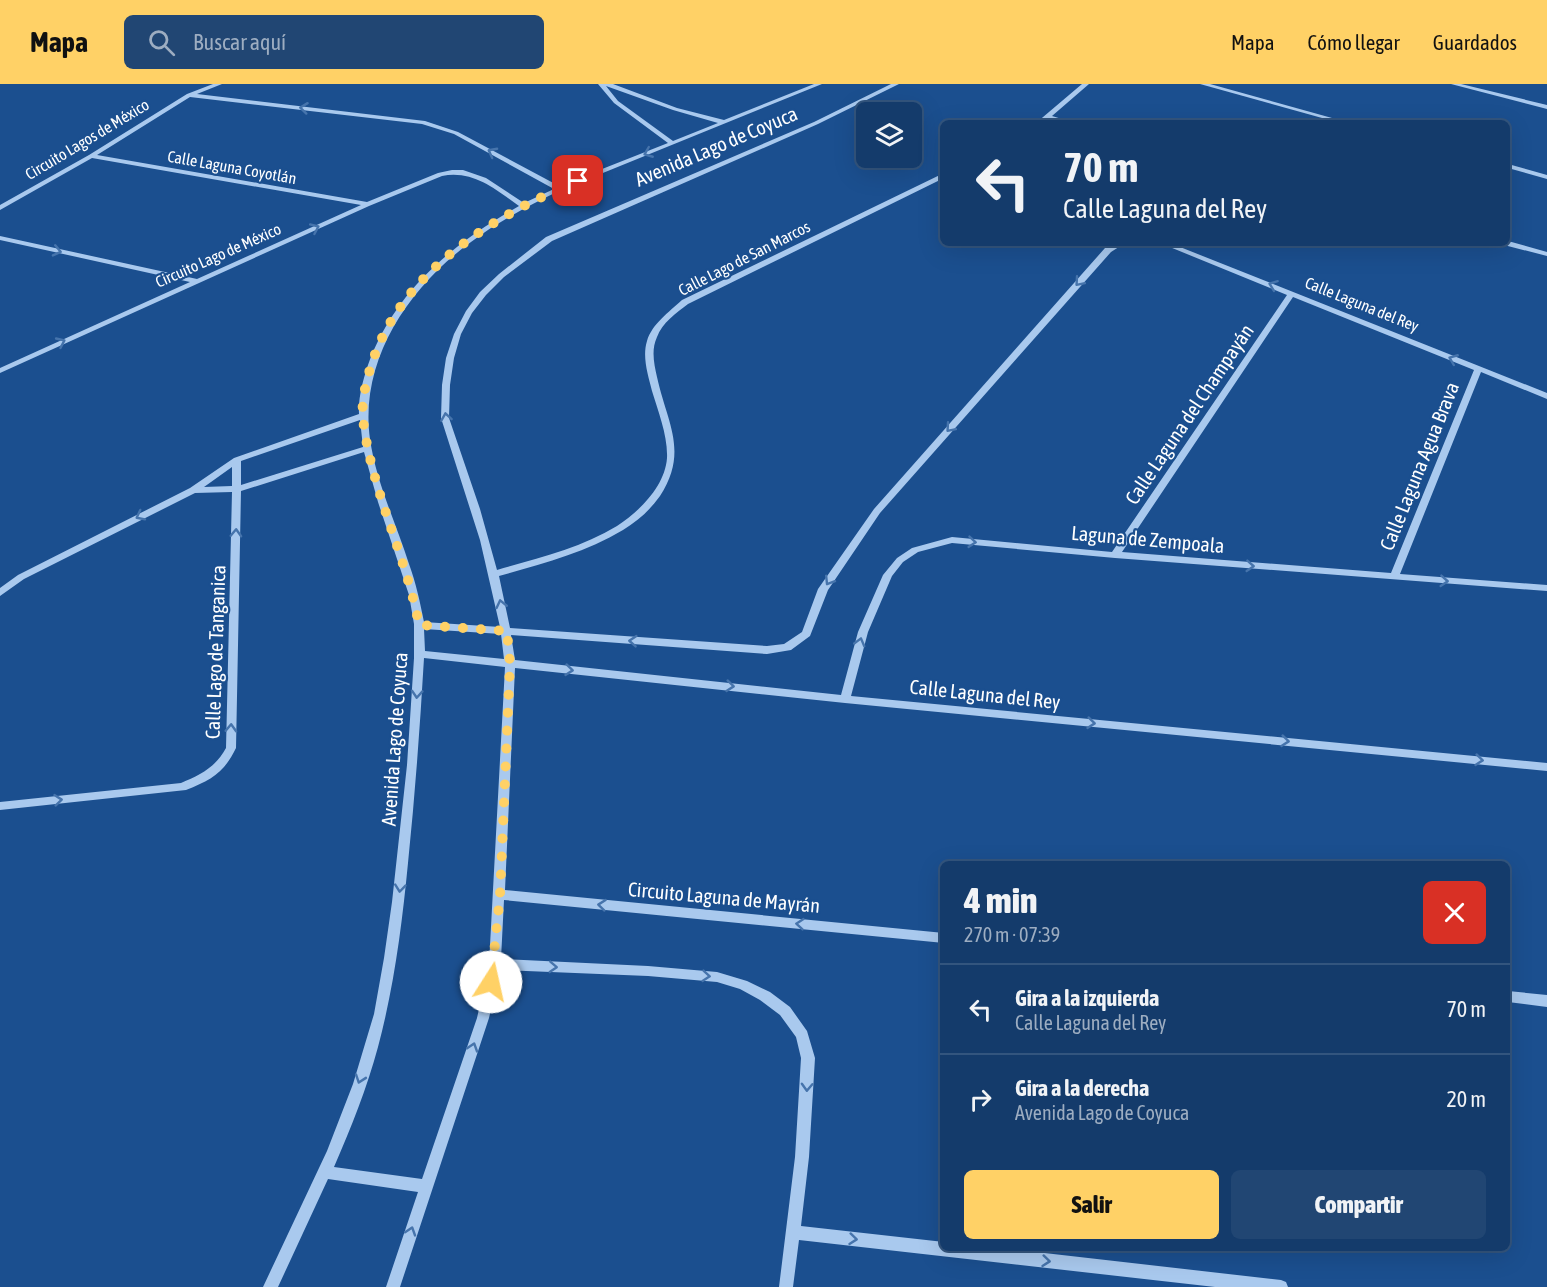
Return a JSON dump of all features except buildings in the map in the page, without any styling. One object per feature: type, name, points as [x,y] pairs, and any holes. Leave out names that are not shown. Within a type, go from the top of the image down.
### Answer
[{"type":"street","name":"Circuito Lagos de México","points":[[0,208],[92,156],[189,95],[219,84]]},
{"type":"street","points":[[601,84],[616,102],[672,144]]},
{"type":"street","points":[[607,84],[675,109],[724,123]]},
{"type":"street","name":"Avenida Lago de Coyuca","points":[[270,1287],[324,1172],[360,1079],[379,1016],[399,895],[419,654],[419,625],[412,589],[367,448],[362,416],[366,385],[375,356],[404,304],[424,279],[456,249],[522,205],[819,84]]},
{"type":"street","name":"Avenida Lago de Coyuca","points":[[393,1287],[483,1018],[495,964],[500,895],[510,664],[507,631],[494,574],[445,418],[444,393],[455,336],[468,310],[513,265],[549,239],[816,123],[896,84]]},
{"type":"street","points":[[1044,120],[1086,84]]},
{"type":"street","points":[[1203,84],[1336,120]]},
{"type":"street","points":[[1454,84],[1547,107]]},
{"type":"street","points":[[189,95],[439,126],[559,189]]},
{"type":"street","points":[[1050,117],[1061,120]]},
{"type":"street","name":"Calle Laguna Coyotlán","points":[[92,156],[367,204]]},
{"type":"street","points":[[1510,167],[1547,177]]},
{"type":"street","name":"Circuito Lago de México","points":[[3,368],[367,204],[450,171],[471,172],[522,205]]},
{"type":"street","name":"Calle Lago de San Marcos","points":[[494,574],[563,553],[610,533],[637,516],[655,495],[666,476],[671,457],[648,360],[651,338],[664,320],[685,302],[940,177]]},
{"type":"street","points":[[0,238],[195,281]]},
{"type":"street","points":[[1510,244],[1547,254]]},
{"type":"street","points":[[419,625],[767,650],[787,647],[800,640],[806,634],[823,589],[877,511],[1108,250],[1115,246]]},
{"type":"street","name":"Calle Laguna del Rey","points":[[1172,246],[1547,396]]},
{"type":"street","name":"Calle Laguna del Champayán","points":[[1115,555],[1292,293]]},
{"type":"street","name":"Calle Laguna Agua Brava","points":[[1394,577],[1478,369]]},
{"type":"street","points":[[0,593],[21,577],[193,490],[237,460],[362,416]]},
{"type":"street","points":[[193,490],[237,489],[367,448]]},
{"type":"street","name":"Calle Lago de Tanganica","points":[[0,806],[182,787],[208,778],[224,764],[231,748],[237,460]]},
{"type":"street","name":"Laguna de Zempoala","points":[[845,699],[863,632],[888,575],[900,560],[915,550],[952,540],[1115,555],[1547,588]]},
{"type":"street","name":"Calle Laguna del Rey","points":[[419,654],[845,699],[1547,767]]},
{"type":"street","name":"Circuito Laguna de Mayrán","points":[[500,895],[940,938]]},
{"type":"street","points":[[495,964],[648,971],[717,977],[757,992],[785,1011],[802,1035],[808,1058],[802,1157],[786,1287]]},
{"type":"street","points":[[1510,997],[1547,1001]]},
{"type":"street","points":[[324,1172],[426,1186]]},
{"type":"street","points":[[794,1232],[940,1248]]},
{"type":"street","points":[[962,1251],[1281,1287]]},
{"type":"route","points":[[491,982],[495,964],[500,895],[510,664],[507,631],[419,625],[412,589],[367,448],[362,416],[366,385],[375,356],[385,334],[404,304],[424,279],[456,249],[489,225],[522,205],[578,181]]}]
